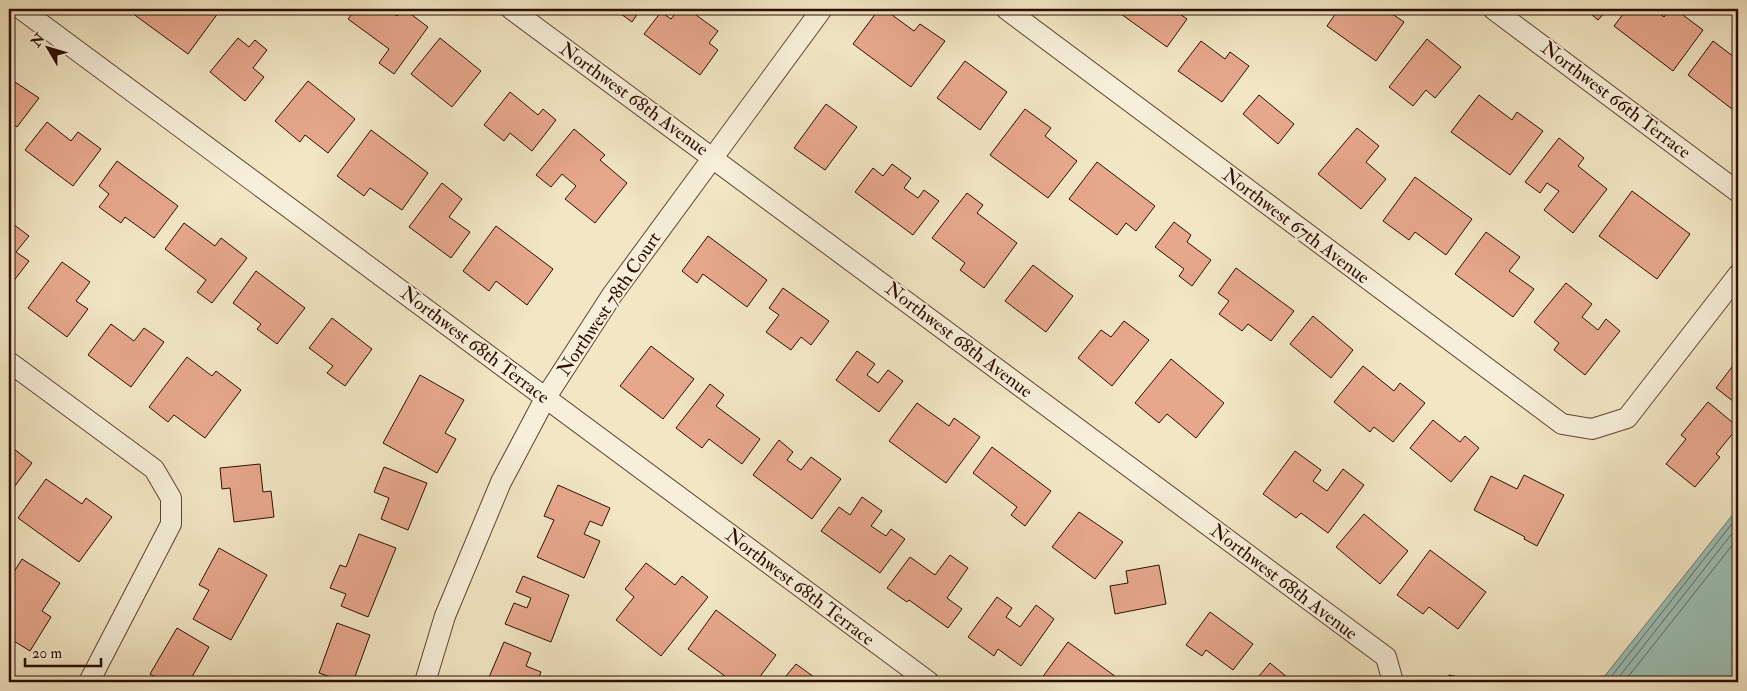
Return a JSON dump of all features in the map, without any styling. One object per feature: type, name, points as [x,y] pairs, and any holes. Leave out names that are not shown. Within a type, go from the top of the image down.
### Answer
[{"type":"street","name":"Northwest 68th Terrace","points":[[21,9],[929,682]]},
{"type":"street","name":"Northwest 68th Avenue","points":[[511,9],[1386,657],[1393,682]]},
{"type":"street","name":"Northwest 78th Court","points":[[426,682],[445,616],[500,482],[546,397],[612,295],[822,9]]},
{"type":"street","name":"Northwest 67th Avenue","points":[[1006,9],[1562,424],[1592,430],[1627,418],[1738,275]]},
{"type":"street","name":"Northwest 66th Terrace","points":[[1493,9],[1738,192]]},
{"type":"street","points":[[9,362],[154,469],[171,498],[171,524],[89,682]]},
{"type":"water","points":[[1738,508],[1738,682],[1600,682]]},
{"type":"building","points":[[135,9],[221,9],[188,54],[132,13]]},
{"type":"building","points":[[356,9],[386,9],[397,16],[404,9],[428,27],[394,74],[379,63],[389,49],[348,19]]},
{"type":"building","points":[[614,9],[641,9],[632,22]]},
{"type":"building","points":[[679,9],[688,9],[718,31],[709,43],[718,50],[700,75],[644,34],[661,12],[671,19]]},
{"type":"building","points":[[879,9],[884,9],[914,31],[920,24],[945,41],[911,87],[853,44]]},
{"type":"building","points":[[1114,9],[1173,9],[1187,19],[1167,47]]},
{"type":"building","points":[[1330,9],[1385,9],[1404,22],[1376,61],[1327,26],[1336,13]]},
{"type":"building","points":[[1585,9],[1608,9],[1598,20]]},
{"type":"building","points":[[1627,9],[1653,9],[1664,17],[1670,9],[1675,9],[1703,30],[1673,71],[1614,26]]},
{"type":"building","points":[[238,38],[249,47],[255,40],[267,50],[253,68],[264,77],[245,101],[210,72]]},
{"type":"building","points":[[440,38],[481,71],[452,107],[411,74]]},
{"type":"building","points":[[1427,39],[1461,67],[1435,98],[1426,90],[1413,106],[1389,87]]},
{"type":"building","points":[[1201,41],[1225,59],[1230,52],[1249,66],[1222,102],[1178,71]]},
{"type":"building","points":[[1713,41],[1738,60],[1738,100],[1732,109],[1688,75]]},
{"type":"building","points":[[965,61],[1007,92],[980,130],[937,98]]},
{"type":"building","points":[[9,78],[39,98],[17,127],[9,121]]},
{"type":"building","points":[[308,81],[355,119],[328,153],[305,135],[300,142],[275,121]]},
{"type":"building","points":[[510,92],[538,115],[543,109],[556,120],[532,151],[510,133],[504,141],[484,125]]},
{"type":"building","points":[[1259,95],[1294,124],[1278,144],[1243,114]]},
{"type":"building","points":[[1479,95],[1512,120],[1517,112],[1543,131],[1510,175],[1451,132]]},
{"type":"building","points":[[826,104],[857,127],[825,170],[794,148]]},
{"type":"building","points":[[1025,109],[1051,128],[1045,136],[1077,161],[1048,198],[990,155]]},
{"type":"building","points":[[47,122],[71,141],[78,132],[101,149],[73,186],[25,150]]},
{"type":"building","points":[[1357,128],[1379,146],[1366,162],[1386,179],[1361,209],[1318,174]]},
{"type":"building","points":[[574,129],[605,155],[600,160],[627,183],[595,223],[565,199],[576,186],[562,174],[551,187],[536,175]]},
{"type":"building","points":[[371,130],[428,173],[402,210],[370,188],[364,196],[337,176]]},
{"type":"building","points":[[1559,138],[1584,158],[1578,166],[1607,189],[1573,233],[1544,210],[1559,191],[1547,183],[1540,193],[1525,182]]},
{"type":"building","points":[[117,161],[178,206],[154,238],[125,217],[121,223],[99,207],[109,194],[99,186]]},
{"type":"building","points":[[1097,162],[1155,206],[1136,231],[1126,223],[1117,235],[1069,199]]},
{"type":"building","points":[[892,164],[911,178],[904,188],[918,198],[924,190],[939,201],[913,235],[855,192],[873,168],[883,176]]},
{"type":"building","points":[[1415,177],[1472,219],[1446,255],[1415,232],[1409,240],[1383,221]]},
{"type":"building","points":[[442,183],[462,199],[449,217],[470,232],[451,258],[409,227]]},
{"type":"building","points":[[1632,191],[1690,234],[1657,279],[1599,236]]},
{"type":"building","points":[[967,193],[983,205],[977,213],[1017,243],[984,288],[960,270],[965,263],[932,238]]},
{"type":"building","points":[[1174,222],[1191,235],[1187,242],[1211,260],[1192,286],[1179,276],[1184,269],[1155,247]]},
{"type":"building","points":[[184,223],[215,246],[221,238],[247,258],[212,303],[197,292],[206,280],[165,249]]},
{"type":"building","points":[[13,224],[29,236],[16,252],[29,261],[9,287],[9,229]]},
{"type":"building","points":[[496,226],[553,269],[527,305],[496,281],[489,291],[463,271]]},
{"type":"building","points":[[1486,232],[1520,257],[1509,271],[1534,289],[1513,317],[1455,274]]},
{"type":"building","points":[[708,236],[767,280],[747,307],[703,274],[697,283],[682,271]]},
{"type":"building","points":[[62,262],[90,282],[76,301],[88,309],[67,337],[28,308]]},
{"type":"building","points":[[1033,265],[1073,296],[1046,332],[1005,301]]},
{"type":"building","points":[[1236,268],[1294,311],[1271,341],[1248,324],[1242,331],[1219,314],[1229,301],[1218,293]]},
{"type":"building","points":[[256,271],[305,308],[277,344],[257,329],[261,324],[233,303]]},
{"type":"building","points":[[1566,283],[1592,304],[1582,317],[1598,330],[1606,319],[1620,331],[1585,375],[1554,350],[1559,343],[1534,322]]},
{"type":"building","points":[[783,288],[829,321],[811,345],[801,337],[791,350],[766,332],[779,315],[769,308]]},
{"type":"building","points":[[1313,316],[1353,350],[1331,378],[1290,344]]},
{"type":"building","points":[[332,318],[372,349],[345,386],[327,373],[333,366],[309,348]]},
{"type":"building","points":[[1124,321],[1149,340],[1112,386],[1078,358],[1101,330],[1111,337]]},
{"type":"building","points":[[111,324],[134,341],[144,328],[164,342],[131,387],[88,355]]},
{"type":"building","points":[[651,346],[694,379],[663,419],[620,386]]},
{"type":"building","points":[[857,351],[875,364],[867,375],[878,383],[888,370],[903,381],[879,412],[836,380]]},
{"type":"building","points":[[187,357],[212,376],[216,371],[241,390],[205,438],[174,415],[168,422],[149,407]]},
{"type":"building","points":[[1171,359],[1224,403],[1196,438],[1167,414],[1159,423],[1135,403]]},
{"type":"building","points":[[1738,359],[1738,405],[1716,388]]},
{"type":"building","points":[[1363,366],[1394,391],[1400,383],[1425,403],[1393,442],[1374,427],[1370,432],[1334,402]]},
{"type":"building","points":[[420,375],[464,400],[445,433],[456,439],[437,473],[383,443]]},
{"type":"building","points":[[710,384],[724,395],[716,406],[760,439],[742,464],[709,439],[702,448],[676,428]]},
{"type":"building","points":[[1708,402],[1738,427],[1716,454],[1720,457],[1695,487],[1666,464],[1686,439],[1681,435]]},
{"type":"building","points":[[917,403],[949,426],[954,418],[980,437],[946,483],[889,441]]},
{"type":"building","points":[[1433,420],[1460,442],[1465,436],[1479,448],[1451,482],[1410,448]]},
{"type":"building","points":[[779,440],[793,452],[787,460],[801,470],[811,457],[841,479],[812,519],[753,475]]},
{"type":"building","points":[[9,445],[32,463],[9,494]]},
{"type":"building","points":[[992,447],[1051,491],[1025,526],[1011,515],[1017,507],[973,473]]},
{"type":"building","points":[[1295,451],[1321,470],[1313,481],[1327,491],[1343,469],[1364,485],[1328,533],[1301,513],[1296,518],[1263,494]]},
{"type":"building","points":[[260,464],[263,492],[271,491],[274,517],[234,522],[230,488],[222,489],[220,468]]},
{"type":"building","points":[[384,467],[427,483],[408,530],[381,519],[389,498],[374,492]]},
{"type":"building","points":[[1524,475],[1564,495],[1537,546],[1524,539],[1525,537],[1474,510],[1491,476],[1517,489]]},
{"type":"building","points":[[46,479],[82,504],[86,498],[112,517],[79,562],[18,518]]},
{"type":"building","points":[[558,485],[610,508],[602,526],[590,521],[584,534],[600,541],[584,578],[537,557],[554,520],[544,516]]},
{"type":"building","points":[[862,497],[882,511],[871,526],[886,536],[891,529],[905,539],[880,573],[821,531],[839,507],[850,515]]},
{"type":"building","points":[[1079,512],[1123,542],[1095,579],[1052,547]]},
{"type":"building","points":[[1364,514],[1408,551],[1380,584],[1336,547]]},
{"type":"building","points":[[359,534],[396,548],[368,617],[341,606],[346,594],[330,588],[340,565],[346,567]]},
{"type":"building","points":[[219,548],[267,575],[231,640],[193,619],[209,590],[199,585]]},
{"type":"building","points":[[1430,550],[1486,592],[1458,629],[1429,607],[1423,614],[1397,595]]},
{"type":"building","points":[[950,555],[968,568],[947,598],[962,609],[948,628],[909,600],[907,602],[887,588],[910,557],[935,575]]},
{"type":"building","points":[[22,559],[60,583],[42,611],[51,617],[30,651],[9,638],[9,605],[12,599],[9,597],[9,580]]},
{"type":"building","points":[[646,563],[675,585],[682,576],[708,597],[661,656],[616,620],[634,597],[625,589]]},
{"type":"building","points":[[1159,565],[1166,604],[1115,614],[1110,586],[1128,583],[1126,571]]},
{"type":"building","points":[[523,576],[569,595],[551,642],[505,624],[514,603],[527,608],[531,598],[516,592]]},
{"type":"building","points":[[997,597],[1012,608],[1006,617],[1020,627],[1036,605],[1054,619],[1021,666],[998,649],[994,656],[968,637]]},
{"type":"building","points":[[716,610],[776,655],[756,682],[733,682],[688,649]]},
{"type":"building","points":[[1210,612],[1253,644],[1233,670],[1206,650],[1202,656],[1186,645]]},
{"type":"building","points":[[337,623],[370,635],[353,682],[345,682],[319,673]]},
{"type":"building","points":[[177,628],[209,647],[189,682],[163,682],[150,674]]},
{"type":"building","points":[[504,642],[531,653],[526,666],[541,672],[537,682],[487,682]]},
{"type":"building","points":[[1068,642],[1123,682],[1039,682]]},
{"type":"building","points":[[1270,663],[1293,682],[1254,682]]},
{"type":"building","points":[[796,664],[821,682],[781,682]]},
{"type":"building","points":[[1449,675],[1482,682],[1448,682]]}]
